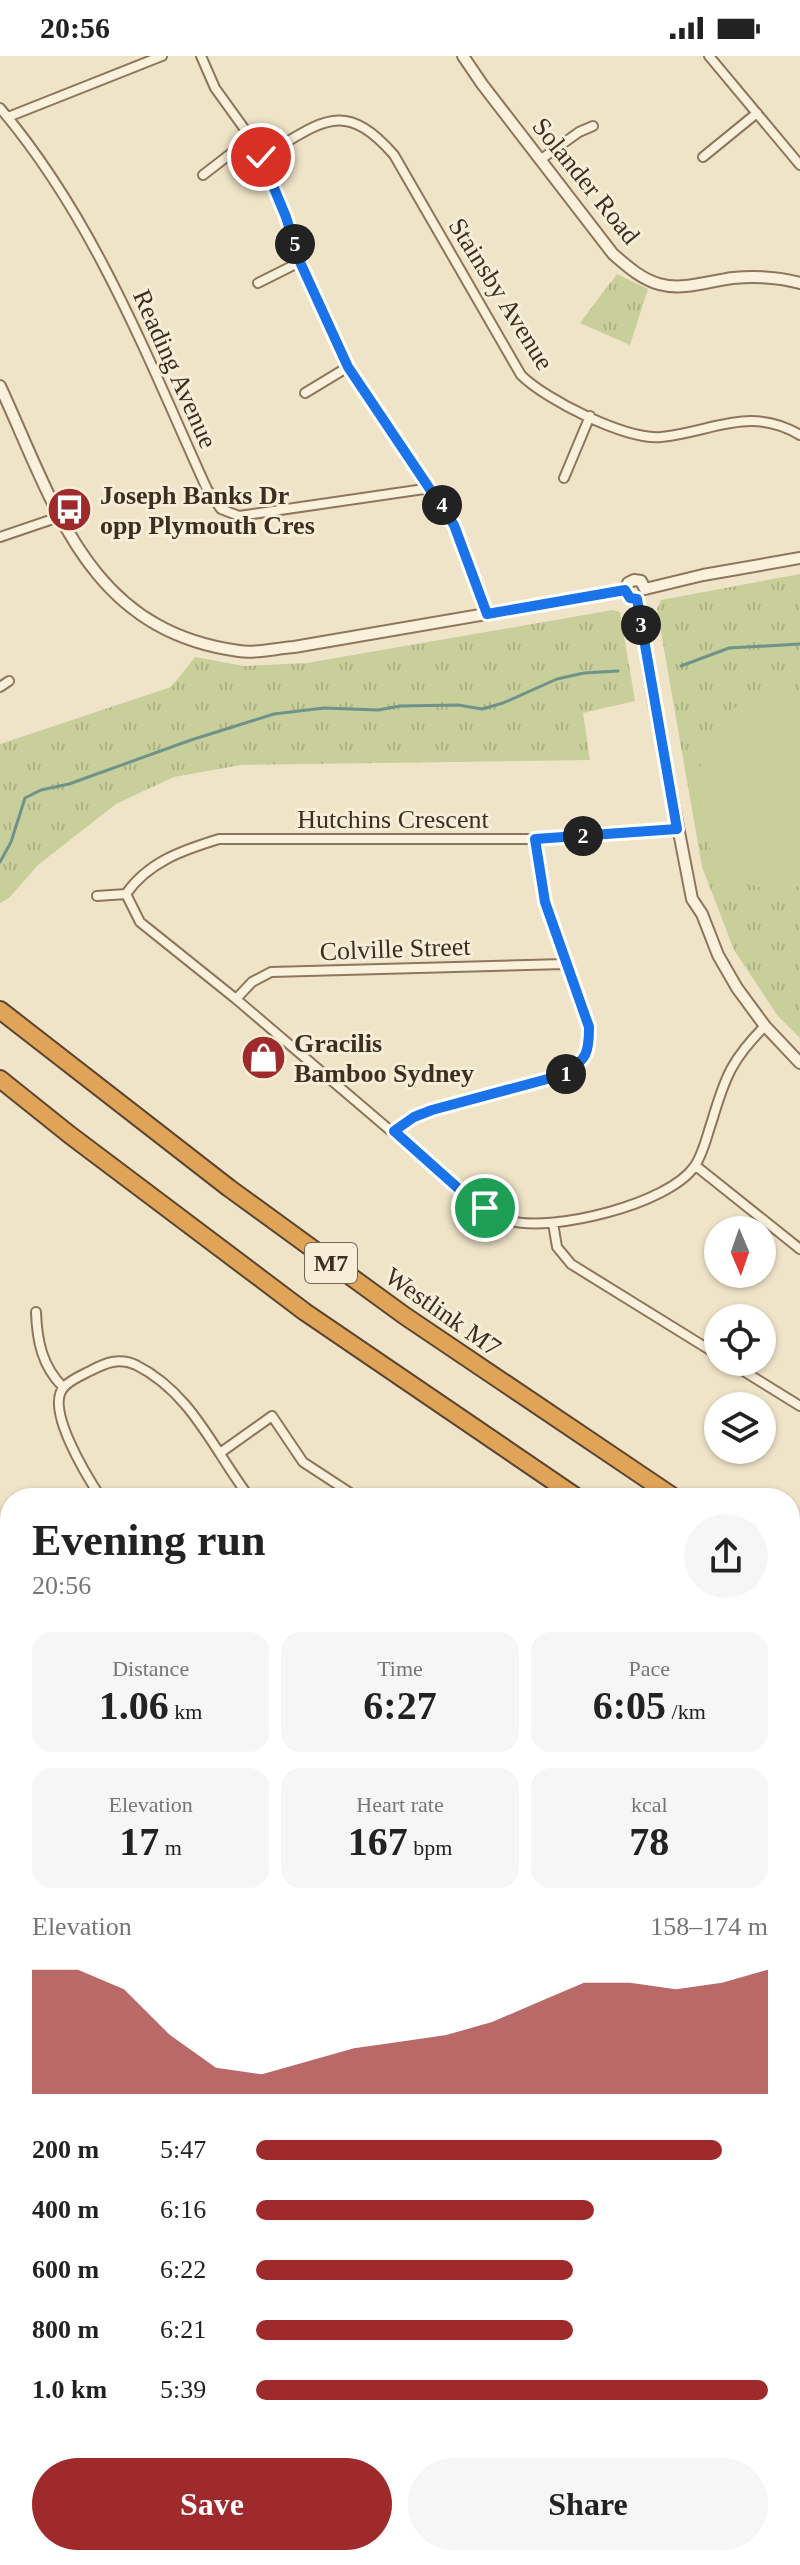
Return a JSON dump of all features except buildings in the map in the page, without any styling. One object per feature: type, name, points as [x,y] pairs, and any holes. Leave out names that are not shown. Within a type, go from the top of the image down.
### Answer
[{"type":"highway","name":"Westlink M7","points":[[0,1010],[229,1188],[405,1316],[660,1488]]},
{"type":"highway","name":"M7","points":[[0,1079],[305,1312],[563,1488]]},
{"type":"street","points":[[8,117],[162,56]]},
{"type":"street","points":[[201,56],[215,88],[261,157],[286,217],[300,262],[348,367],[454,525],[487,614]]},
{"type":"street","name":"Solander Road","points":[[463,56],[613,254],[638,275],[672,286],[745,278],[779,278],[800,283]]},
{"type":"street","points":[[709,56],[800,165]]},
{"type":"street","name":"Reading Avenue","points":[[0,108],[68,200],[118,290],[207,489],[221,509],[239,516],[431,488]]},
{"type":"street","points":[[703,157],[757,113]]},
{"type":"street","name":"Stainsby Avenue","points":[[261,157],[328,119],[350,121],[375,133],[394,155],[521,375],[535,390],[625,431],[646,436],[661,437],[742,420],[784,426],[800,435]]},
{"type":"street","points":[[540,160],[579,132],[593,126]]},
{"type":"street","points":[[203,175],[251,138]]},
{"type":"street","points":[[258,283],[300,262]]},
{"type":"street","points":[[305,393],[348,367]]},
{"type":"street","points":[[0,386],[59,517],[90,568],[127,605],[182,636],[236,651],[314,644],[625,590]]},
{"type":"street","points":[[564,478],[590,416]]},
{"type":"street","points":[[0,537],[59,517]]},
{"type":"street","points":[[645,589],[800,558]]},
{"type":"street","points":[[625,590],[628,583],[634,580],[641,581],[645,589]]},
{"type":"street","points":[[625,590],[630,598],[637,599],[645,589]]},
{"type":"street","points":[[637,599],[677,829],[694,906],[702,914],[727,970],[765,1026],[800,1063]]},
{"type":"street","points":[[0,687],[9,681]]},
{"type":"street","name":"Hutchins Crescent","points":[[126,894],[145,871],[184,850],[219,839],[535,839],[677,829]]},
{"type":"street","points":[[394,1131],[414,1117],[432,1110],[566,1074],[582,1062],[589,1049],[589,1027],[545,902],[535,839]]},
{"type":"street","points":[[97,896],[126,894],[140,922],[394,1131],[459,1189],[509,1221],[553,1223],[654,1198],[682,1180],[696,1166],[728,1072],[744,1047],[765,1026]]},
{"type":"street","name":"Colville Street","points":[[236,999],[252,982],[271,972],[565,964]]},
{"type":"street","points":[[696,1166],[800,1249]]},
{"type":"street","points":[[553,1223],[557,1247],[571,1264],[704,1346]]},
{"type":"street","points":[[36,1312],[37,1337],[49,1374],[63,1387]]},
{"type":"street","points":[[94,1488],[83,1471],[60,1415],[59,1395],[63,1387],[110,1361],[133,1363],[172,1389],[189,1406],[243,1488]]},
{"type":"street","points":[[752,1376],[800,1406]]},
{"type":"street","points":[[220,1453],[272,1416],[303,1462],[343,1488]]},
{"type":"green space","points":[[617,274],[648,289],[630,345],[580,323]]},
{"type":"green space","points":[[800,574],[800,1038],[777,1015],[734,950],[702,867],[657,609],[661,600]]},
{"type":"green space","points":[[613,610],[620,612],[635,701],[583,713],[590,760],[241,765],[174,777],[116,804],[38,865],[9,898],[0,903],[0,744],[171,687],[195,657],[244,666],[307,663]]},
{"type":"green space","points":[[800,701],[800,886],[778,889],[757,887],[717,870],[700,804],[699,772],[710,738],[729,712],[744,704]]},
{"type":"waterway","points":[[681,666],[729,648],[800,644]]},
{"type":"waterway","points":[[0,862],[11,842],[25,798],[41,790],[69,784],[274,714],[324,708],[378,710],[400,706],[458,705],[482,709],[557,679],[584,673],[618,671]]},
{"type":"place","name":"Joseph Banks Dr opp Plymouth Cres","points":[[69,510]]},
{"type":"place","name":"Gracilis Bamboo Sydney","points":[[263,1058]]},
{"type":"route","points":[[261,157],[286,217],[300,262],[348,367],[454,525],[487,614],[625,590],[630,598],[637,599],[677,829],[535,839],[545,902],[589,1027],[589,1049],[582,1062],[566,1074],[432,1110],[414,1117],[394,1131],[485,1208]]}]
